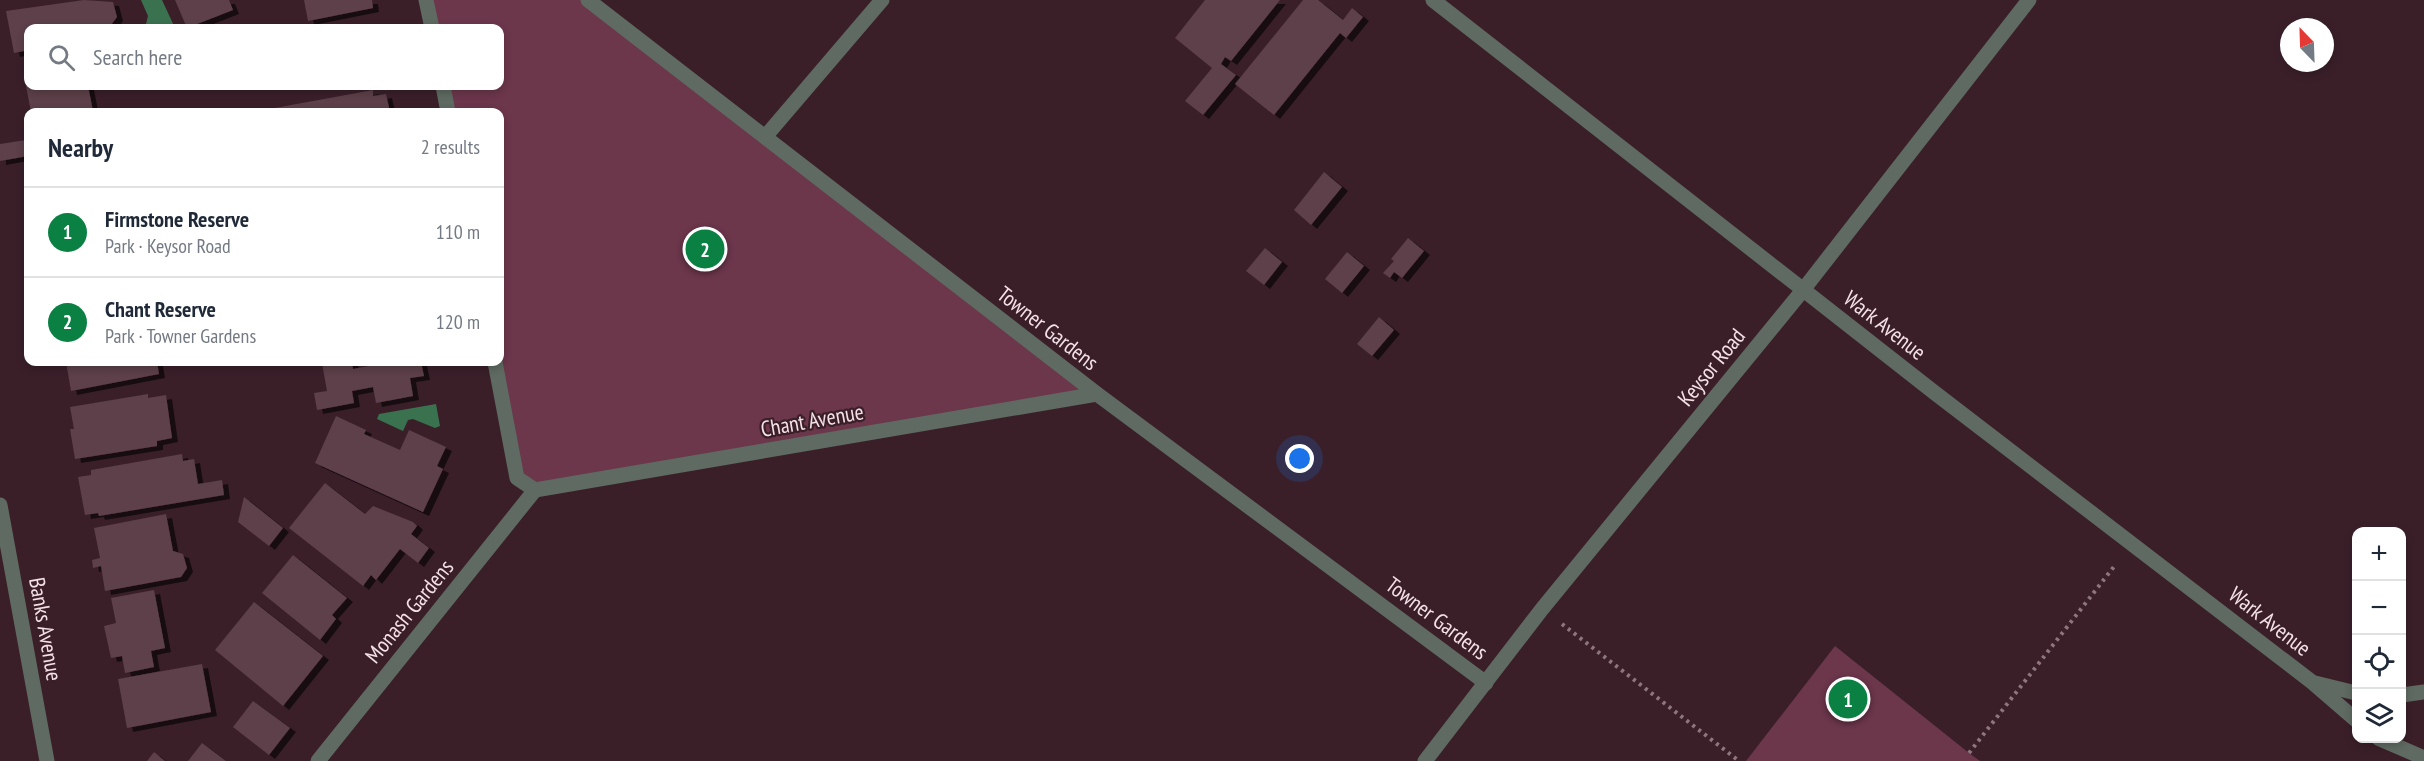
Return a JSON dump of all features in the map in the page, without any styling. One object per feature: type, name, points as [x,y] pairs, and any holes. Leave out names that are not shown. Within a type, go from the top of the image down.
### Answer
[{"type":"street","points":[[426,0],[431,24]]},
{"type":"street","name":"Towner Gardens","points":[[588,0],[1097,394],[1486,683]]},
{"type":"street","points":[[765,137],[882,0]]},
{"type":"street","name":"Wark Avenue","points":[[1433,0],[1803,290],[2312,682],[2352,717]]},
{"type":"street","name":"Keysor Road","points":[[1425,761],[1542,609],[1803,290],[2029,0]]},
{"type":"street","points":[[444,90],[447,108]]},
{"type":"street","points":[[496,366],[517,478],[535,490]]},
{"type":"street","name":"Chant Avenue","points":[[535,490],[1097,394]]},
{"type":"street","name":"Monash Gardens","points":[[318,761],[535,490]]},
{"type":"street","name":"Banks Avenue","points":[[0,505],[47,761]]},
{"type":"street","name":"Wark Avenue","points":[[2312,682],[2352,692]]},
{"type":"street","points":[[2406,694],[2424,692]]},
{"type":"street","points":[[2390,743],[2424,758]]},
{"type":"path","points":[[1969,753],[2132,543]]},
{"type":"path","points":[[1542,609],[1739,761]]},
{"type":"shaded area","points":[[141,0],[162,0],[173,24],[146,24],[148,16]]},
{"type":"shaded area","points":[[426,0],[588,0],[1097,394],[535,490],[517,478],[501,366],[504,366],[504,108],[447,108],[444,90],[504,90],[504,24],[431,24]]},
{"type":"shaded area","points":[[436,404],[440,426],[435,428],[413,419],[408,420],[403,431],[377,419],[379,414]]},
{"type":"shaded area","points":[[1835,646],[1969,753],[1980,761],[1746,761]]},
{"type":"building","points":[[84,0],[113,2],[117,17],[112,24],[24,24],[24,51],[14,53],[6,11]]},
{"type":"building","points":[[175,0],[229,0],[233,10],[197,24],[185,24]]},
{"type":"building","points":[[304,0],[372,0],[373,8],[308,21]]},
{"type":"building","points":[[1205,0],[1280,0],[1231,61],[1225,57],[1221,64],[1236,75],[1203,115],[1185,101],[1212,68],[1175,38]]},
{"type":"building","points":[[1303,0],[1318,0],[1343,20],[1352,8],[1363,17],[1346,38],[1340,33],[1274,115],[1235,84]]},
{"type":"building","points":[[27,90],[89,90],[92,108],[30,108]]},
{"type":"building","points":[[373,90],[373,96],[386,94],[389,108],[275,108]]},
{"type":"building","points":[[24,140],[24,157],[0,161],[0,144]]},
{"type":"building","points":[[1324,172],[1342,187],[1311,225],[1294,210]]},
{"type":"building","points":[[1408,238],[1424,251],[1402,278],[1394,272],[1390,278],[1383,273],[1394,261],[1391,259]]},
{"type":"building","points":[[1265,248],[1282,262],[1264,285],[1246,271]]},
{"type":"building","points":[[1347,252],[1364,266],[1342,293],[1325,279]]},
{"type":"building","points":[[1379,317],[1394,330],[1372,356],[1357,344]]},
{"type":"building","points":[[67,366],[158,366],[159,374],[71,391]]},
{"type":"building","points":[[323,366],[353,366],[353,369],[369,366],[422,366],[424,376],[410,378],[413,396],[376,403],[373,387],[352,391],[354,403],[317,410],[314,393],[327,391]]},
{"type":"building","points":[[148,394],[148,398],[166,395],[172,438],[157,441],[157,446],[75,459],[70,429],[74,429],[70,407]]},
{"type":"building","points":[[336,416],[366,430],[364,434],[400,450],[409,430],[446,447],[437,466],[443,469],[423,512],[315,463]]},
{"type":"building","points":[[182,454],[183,461],[194,459],[198,484],[222,480],[224,495],[99,516],[98,513],[85,515],[78,477],[91,475],[91,470]]},
{"type":"building","points":[[325,483],[365,514],[373,506],[413,522],[417,526],[411,534],[429,548],[418,563],[400,549],[376,580],[371,575],[363,586],[289,528]]},
{"type":"building","points":[[244,497],[283,528],[269,546],[238,522]]},
{"type":"building","points":[[166,514],[173,551],[183,554],[187,568],[181,577],[105,591],[101,566],[93,568],[92,560],[100,558],[94,528]]},
{"type":"building","points":[[293,555],[347,598],[332,615],[336,619],[320,640],[262,593]]},
{"type":"building","points":[[154,590],[165,648],[151,651],[154,667],[125,673],[122,656],[111,658],[104,626],[116,623],[111,598]]},
{"type":"building","points":[[254,602],[323,656],[283,706],[215,650]]},
{"type":"building","points":[[202,664],[211,712],[127,728],[118,679]]},
{"type":"building","points":[[253,701],[290,728],[269,755],[233,727]]},
{"type":"building","points":[[202,743],[226,761],[188,761]]},
{"type":"building","points":[[154,752],[165,761],[147,761]]},
{"type":"place","name":"Chant Reserve","points":[[705,249]]},
{"type":"place","name":"Firmstone Reserve","points":[[1848,699]]}]
